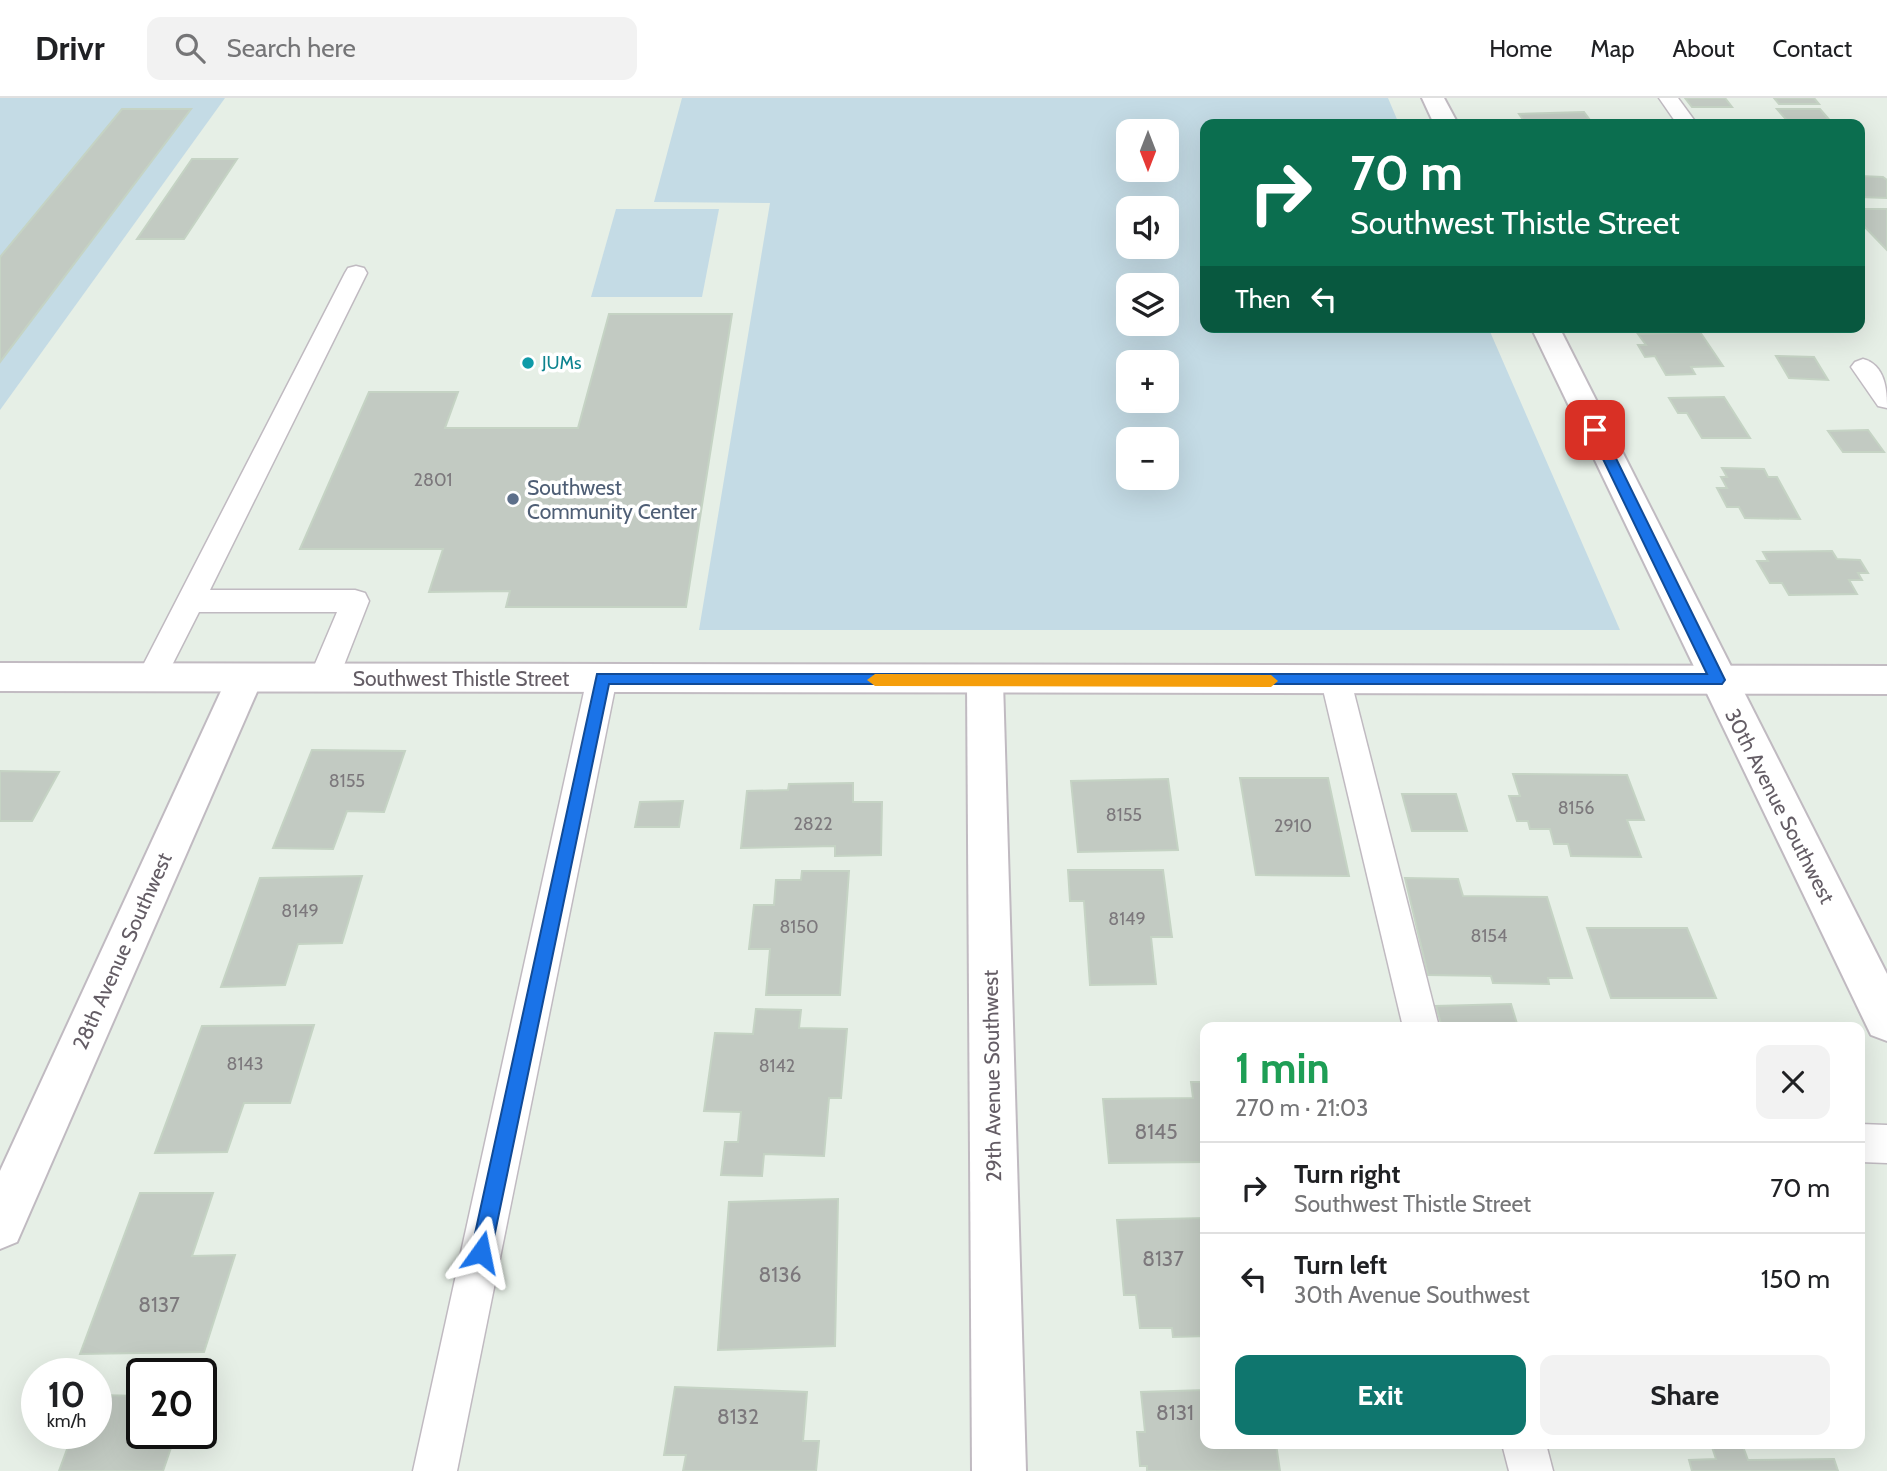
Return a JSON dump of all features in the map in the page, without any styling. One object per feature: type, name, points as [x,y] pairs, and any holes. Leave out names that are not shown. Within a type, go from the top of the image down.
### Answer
[{"type":"street","points":[[1433,98],[1444,119]]},
{"type":"street","name":"30th Avenue Southwest","points":[[1548,333],[1887,1020]]},
{"type":"street","name":"Southwest Thistle Street","points":[[0,677],[985,681],[1887,680]]},
{"type":"street","name":"28th Avenue Southwest","points":[[0,1225],[245,678]]},
{"type":"street","name":"29th Avenue Southwest","points":[[985,681],[999,1471]]},
{"type":"lane","points":[[1668,98],[1683,119]]},
{"type":"lane","points":[[152,677],[356,273]]},
{"type":"lane","points":[[1863,367],[1887,400]]},
{"type":"lane","points":[[191,600],[355,600],[324,678]]},
{"type":"lane","points":[[435,1471],[602,678]]},
{"type":"lane","points":[[1336,681],[1420,1022]]},
{"type":"lane","points":[[1865,1143],[1887,1144]]},
{"type":"lane","points":[[1525,1449],[1531,1471]]},
{"type":"shaded area","points":[[0,98],[225,98],[0,410]]},
{"type":"shaded area","points":[[682,98],[1388,98],[1397,119],[1200,119],[1200,333],[1491,333],[1620,630],[699,630],[770,203],[654,202]]},
{"type":"shaded area","points":[[616,209],[719,209],[702,297],[591,297]]},
{"type":"building","points":[[1685,98],[1725,98],[1732,107],[1692,107]]},
{"type":"building","points":[[1774,98],[1814,98],[1819,104],[1779,104]]},
{"type":"building","points":[[122,109],[191,109],[0,362],[0,257]]},
{"type":"building","points":[[1777,109],[1820,109],[1829,119],[1786,119]]},
{"type":"building","points":[[1584,112],[1589,119],[1522,119],[1519,114]]},
{"type":"building","points":[[192,159],[237,159],[184,239],[137,239]]},
{"type":"building","points":[[1865,176],[1883,177],[1887,180],[1887,198],[1865,197]]},
{"type":"building","points":[[1865,209],[1887,209],[1887,250],[1865,227]]},
{"type":"building","name":"Southwest Community Center","points":[[609,314],[732,314],[686,607],[506,607],[510,591],[429,592],[443,549],[300,549],[369,392],[458,392],[445,428],[578,428]]},
{"type":"building","points":[[1701,333],[1723,366],[1691,367],[1695,374],[1666,375],[1655,356],[1645,357],[1638,345],[1646,345],[1638,334]]},
{"type":"building","points":[[1776,356],[1814,357],[1828,380],[1789,378]]},
{"type":"building","points":[[1724,397],[1750,438],[1702,438],[1687,413],[1678,413],[1669,398]]},
{"type":"building","points":[[1868,430],[1884,452],[1843,452],[1828,431]]},
{"type":"building","points":[[1722,468],[1764,469],[1768,477],[1777,477],[1800,519],[1745,518],[1739,507],[1727,507],[1717,488],[1727,488],[1721,477],[1727,477]]},
{"type":"building","points":[[1832,551],[1837,559],[1860,560],[1868,573],[1858,573],[1862,580],[1849,580],[1857,594],[1789,595],[1782,583],[1770,583],[1757,561],[1768,561],[1763,552]]},
{"type":"building","points":[[312,750],[405,751],[384,812],[347,811],[333,849],[273,848]]},
{"type":"building","points":[[0,771],[59,772],[32,821],[0,821]]},
{"type":"building","points":[[1513,774],[1627,775],[1644,820],[1627,820],[1641,857],[1571,856],[1568,844],[1554,844],[1550,829],[1530,829],[1528,821],[1517,821],[1509,796],[1520,796]]},
{"type":"building","points":[[1240,778],[1328,778],[1349,876],[1256,875]]},
{"type":"building","points":[[1168,779],[1178,850],[1078,852],[1071,781]]},
{"type":"building","points":[[853,783],[853,802],[882,802],[881,855],[835,856],[835,846],[741,848],[747,791],[788,790],[789,784]]},
{"type":"building","points":[[1402,794],[1456,794],[1467,831],[1412,831]]},
{"type":"building","points":[[683,801],[679,827],[635,827],[640,802]]},
{"type":"building","points":[[1068,870],[1163,870],[1172,937],[1151,937],[1156,984],[1090,985],[1084,901],[1070,901]]},
{"type":"building","points":[[802,871],[849,871],[840,995],[766,995],[770,949],[749,949],[754,905],[774,905],[776,880],[801,880]]},
{"type":"building","points":[[362,876],[342,943],[298,944],[285,985],[221,987],[260,878]]},
{"type":"building","points":[[1405,878],[1458,879],[1463,896],[1547,897],[1572,978],[1548,978],[1549,984],[1493,983],[1491,976],[1428,975]]},
{"type":"building","points":[[1587,928],[1687,928],[1716,998],[1611,998]]},
{"type":"building","points":[[1511,1004],[1516,1022],[1441,1022],[1436,1006]]},
{"type":"building","points":[[756,1009],[801,1010],[799,1028],[847,1029],[841,1098],[829,1098],[824,1156],[764,1154],[762,1176],[721,1175],[725,1142],[738,1142],[741,1112],[704,1111],[715,1033],[753,1034]]},
{"type":"building","points":[[314,1025],[290,1103],[244,1103],[227,1152],[155,1153],[202,1026]]},
{"type":"building","points":[[1191,1082],[1200,1082],[1200,1162],[1109,1163],[1103,1099],[1193,1098]]},
{"type":"building","points":[[140,1193],[213,1193],[192,1256],[235,1255],[204,1352],[80,1354]]},
{"type":"building","points":[[838,1199],[835,1346],[718,1350],[729,1202]]},
{"type":"building","points":[[1200,1218],[1200,1336],[1173,1337],[1172,1328],[1140,1328],[1136,1295],[1124,1295],[1117,1220]]},
{"type":"building","points":[[675,1387],[807,1392],[803,1441],[819,1441],[816,1471],[683,1471],[686,1455],[664,1455]]},
{"type":"building","points":[[1200,1390],[1200,1449],[1277,1449],[1280,1471],[1147,1471],[1147,1466],[1140,1466],[1137,1432],[1145,1432],[1141,1392]]},
{"type":"building","points":[[112,1395],[126,1396],[126,1449],[171,1449],[163,1471],[59,1471],[67,1449],[112,1449]]},
{"type":"building","points":[[1713,1449],[1744,1449],[1748,1460],[1834,1459],[1838,1471],[1692,1471],[1689,1460],[1716,1459]]},
{"type":"slow traffic","points":[[875,680],[1271,681]]},
{"type":"place","name":"JUMs","points":[[528,363]]},
{"type":"place","name":"Southwest Community Center","points":[[513,499]]},
{"type":"route","points":[[481,1252],[602,678],[985,681],[1717,680],[1595,430]]}]
